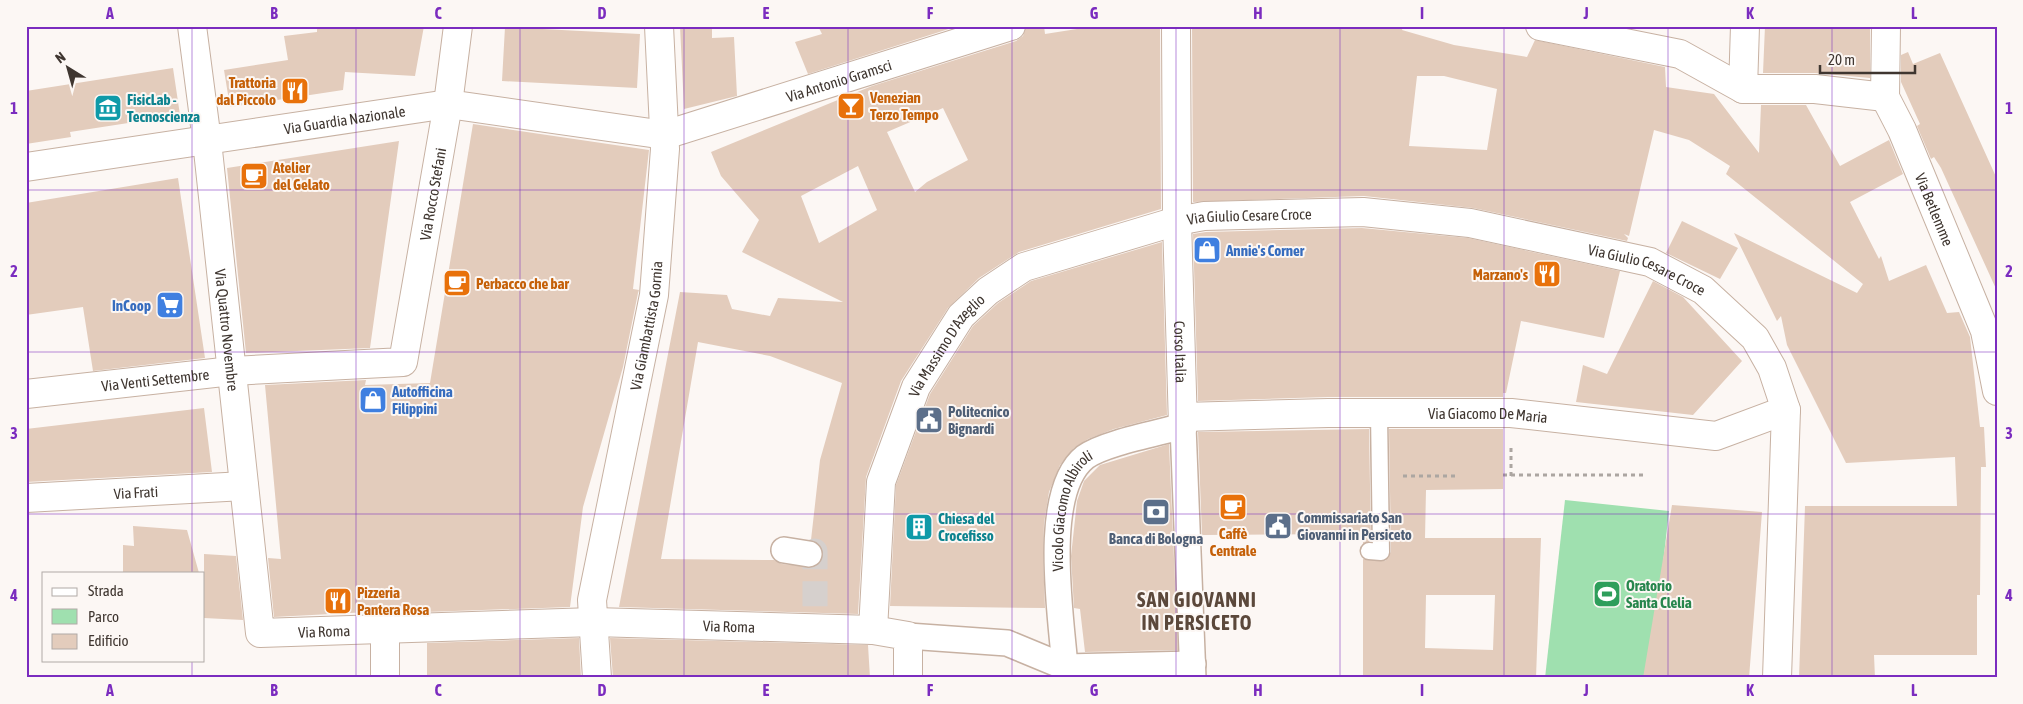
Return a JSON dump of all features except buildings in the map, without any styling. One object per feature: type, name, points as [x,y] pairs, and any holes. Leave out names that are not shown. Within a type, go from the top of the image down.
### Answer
[{"type":"street","name":"Via Quattro Novembre","points":[[192,26],[207,141],[260,633]]},
{"type":"street","name":"Via Rocco Stefani","points":[[403,362],[448,104],[458,26]]},
{"type":"street","name":"Via Giambattista Gornia","points":[[597,678],[592,600],[654,295],[665,135],[660,26]]},
{"type":"street","name":"Via Antonio Gramsci","points":[[665,135],[1011,26]]},
{"type":"street","name":"Corso Italia","points":[[1176,26],[1177,221],[1193,671]]},
{"type":"street","points":[[1540,26],[1680,54],[1743,89],[1815,89],[1885,97]]},
{"type":"street","points":[[1743,89],[1745,26]]},
{"type":"street","name":"Via Betlemme","points":[[1886,26],[1885,97],[1902,130],[1985,331],[1997,391]]},
{"type":"street","name":"Via Guardia Nazionale","points":[[26,167],[448,104],[665,135]]},
{"type":"street","name":"Via Giulio Cesare Croce","points":[[1177,221],[1204,216],[1363,212],[1470,223],[1650,262],[1704,290],[1755,338],[1772,368],[1786,410],[1777,678]]},
{"type":"street","name":"Via Massimo D'Azeglio","points":[[873,630],[881,482],[916,387],[961,316],[988,291],[1024,267],[1177,221]]},
{"type":"street","name":"Via Venti Settembre","points":[[26,394],[232,371],[403,362]]},
{"type":"street","name":"Via Giacomo De Maria","points":[[1183,422],[1379,413],[1511,413],[1716,436],[1786,410]]},
{"type":"street","name":"Vicolo Giacomo Albiroli","points":[[1065,667],[1057,556],[1059,514],[1066,481],[1086,457],[1183,422]]},
{"type":"street","name":"Via Frati","points":[[26,498],[244,486]]},
{"type":"street","points":[[784,550],[809,554]]},
{"type":"street","name":"Via Roma","points":[[260,633],[594,622],[815,624],[908,636],[1007,643],[1065,667],[1193,671]]},
{"type":"street","points":[[385,628],[385,678]]},
{"type":"street","points":[[908,636],[908,678]]},
{"type":"lane","points":[[1369,551],[1381,552],[1379,413]]},
{"type":"path","points":[[1503,475],[1646,475]]},
{"type":"path","points":[[1380,476],[1456,476]]},
{"type":"green space","name":"Oratorio Santa Clelia","points":[[1565,500],[1669,511],[1650,678],[1545,678]]},
{"type":"tunnel","points":[[809,554],[815,551],[815,621]]},
{"type":"place","name":"Trattoria dal Piccolo","points":[[295,91]]},
{"type":"place","name":"Venezian Terzo Tempo","points":[[851,106]]},
{"type":"place","name":"FisicLab - Tecnoscienza","points":[[108,108]]},
{"type":"place","name":"Atelier del Gelato","points":[[254,176]]},
{"type":"place","name":"Annie's Corner","points":[[1207,250]]},
{"type":"place","name":"Marzano's","points":[[1547,274]]},
{"type":"place","name":"Perbacco che bar","points":[[457,283]]},
{"type":"place","name":"InCoop","points":[[170,305]]},
{"type":"place","name":"Autofficina Filippini","points":[[373,400]]},
{"type":"place","name":"Politecnico Bignardi","points":[[929,420]]},
{"type":"place","name":"Caffè Centrale","points":[[1233,507]]},
{"type":"place","name":"Banca di Bologna","points":[[1156,512]]},
{"type":"place","name":"Commissariato San Giovanni in Persiceto","points":[[1278,526]]},
{"type":"place","name":"Chiesa del Crocefisso","points":[[919,527]]},
{"type":"place","name":"Oratorio Santa Clelia","points":[[1607,594]]},
{"type":"place","name":"Pizzeria Pantera Rosa","points":[[338,601]]},
{"type":"district","name":"SAN GIOVANNI IN PERSICETO","points":[[1197,610]]}]
